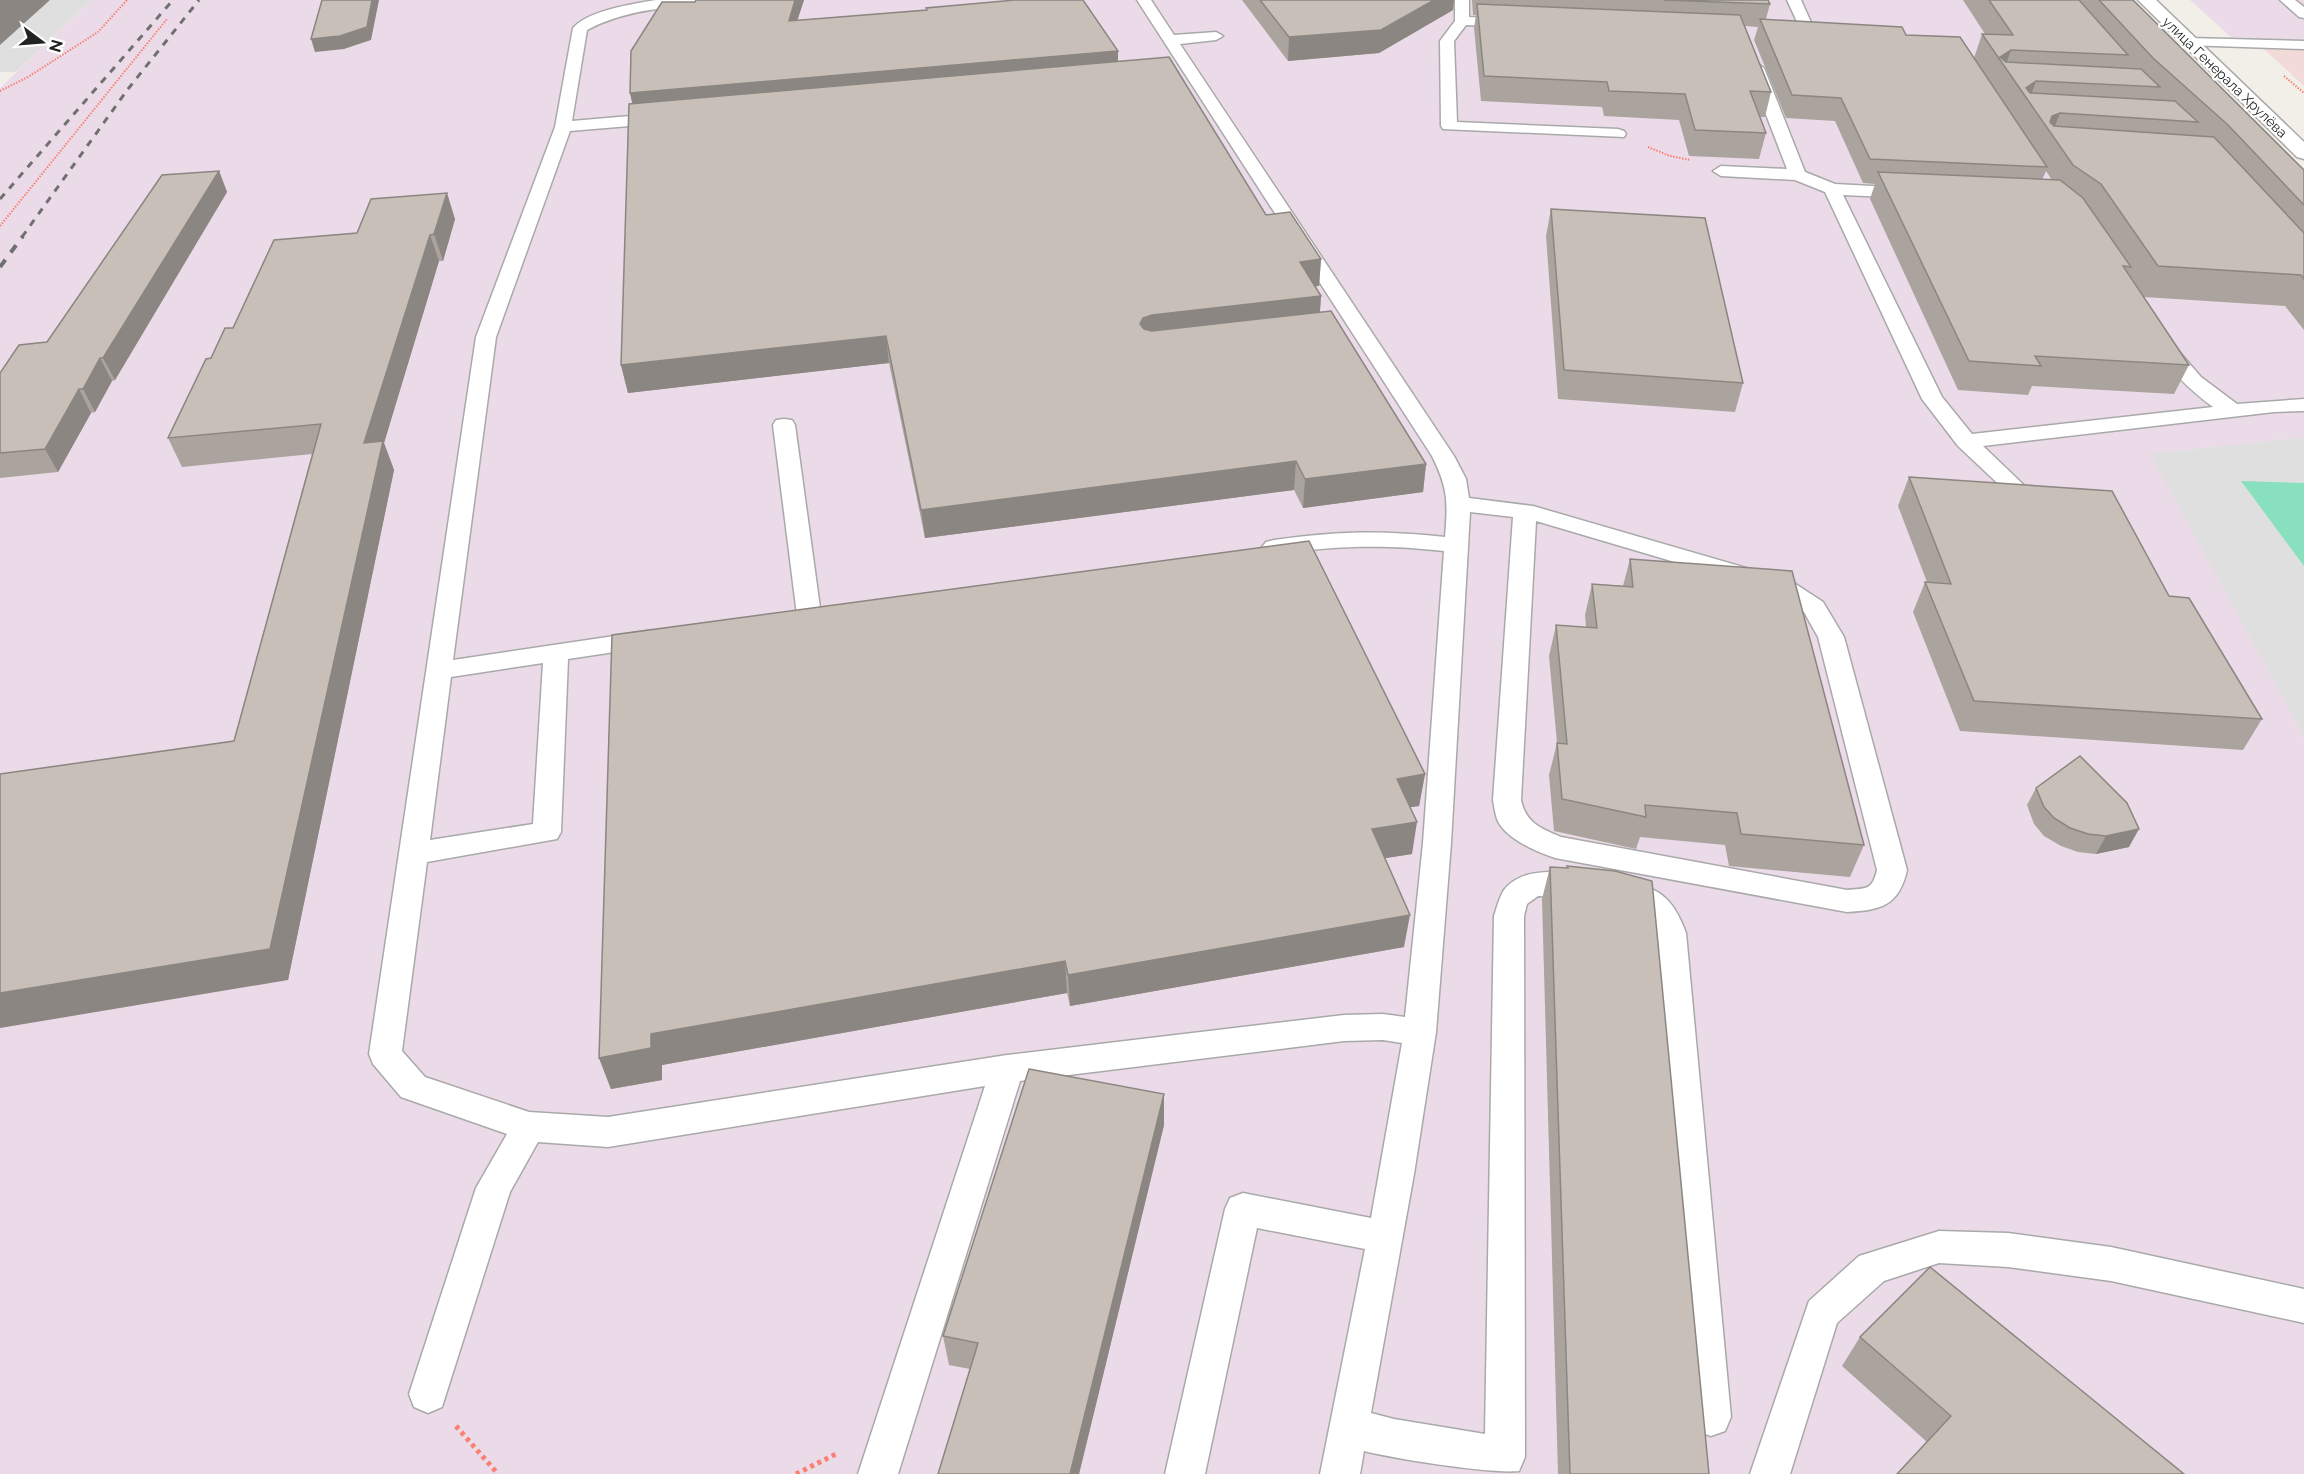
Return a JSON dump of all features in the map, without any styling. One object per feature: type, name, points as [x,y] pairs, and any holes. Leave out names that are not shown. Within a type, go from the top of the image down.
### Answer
[{"type":"street","name":"улица Генерала Хрулёва","points":[[2146,0],[2196,35],[2304,153]]},
{"type":"street","name":"улица Генерала Хрулёва","points":[[2196,35],[2218,43],[2235,59]]},
{"type":"lane","points":[[739,0],[687,1],[619,9],[596,16],[580,28],[562,128],[486,337],[385,1054],[413,1087],[529,1127],[608,1132],[1007,1069],[1344,1028],[1383,1027],[1420,1032]]},
{"type":"lane","points":[[1144,0],[1192,70],[1347,327],[1443,456],[1455,479],[1459,504],[1437,843],[1420,1032],[1385,1238],[1340,1474]]},
{"type":"lane","points":[[1462,0],[1462,21],[1447,41],[1449,126],[1618,135]]},
{"type":"lane","points":[[1787,35],[1815,37],[1794,0]]},
{"type":"lane","points":[[1462,21],[1532,24]]},
{"type":"lane","points":[[1172,40],[1216,36]]},
{"type":"lane","points":[[2218,43],[2304,45]]},
{"type":"lane","points":[[1751,55],[1798,175]]},
{"type":"lane","points":[[1168,72],[1192,70]]},
{"type":"lane","points":[[562,128],[681,117]]},
{"type":"lane","points":[[1721,171],[1798,175],[1832,189],[1926,194]]},
{"type":"lane","points":[[1832,189],[1932,399],[1966,441],[2017,489]]},
{"type":"lane","points":[[2152,328],[2178,367],[2200,389],[2232,410]]},
{"type":"lane","points":[[1966,441],[2232,410],[2304,405]]},
{"type":"lane","points":[[783,425],[810,615]]},
{"type":"lane","points":[[1459,504],[1525,511],[1782,586],[1815,608],[1831,636],[1892,870],[1889,886],[1874,899],[1847,901],[1555,847],[1530,836],[1511,819],[1507,800],[1525,511]]},
{"type":"lane","points":[[1248,551],[1331,539],[1394,538],[1458,545]]},
{"type":"lane","points":[[440,670],[671,636]]},
{"type":"lane","points":[[414,853],[547,832],[556,653]]},
{"type":"lane","points":[[1349,1427],[1394,1439],[1505,1457],[1509,916],[1515,897],[1529,887],[1548,884],[1631,893],[1651,900],[1665,914],[1671,933],[1711,1417]]},
{"type":"lane","points":[[878,1474],[1007,1069]]},
{"type":"lane","points":[[428,1394],[494,1188],[529,1127]]},
{"type":"lane","points":[[1185,1474],[1243,1209],[1385,1238]]},
{"type":"lane","points":[[1770,1474],[1822,1313],[1872,1268],[1939,1247],[2008,1250],[2111,1264],[2304,1306]]},
{"type":"path","points":[[0,91],[28,77],[98,32],[127,0]]},
{"type":"path","points":[[0,226],[167,19]]},
{"type":"path","points":[[1618,135],[1670,156],[1697,161],[1721,171]]},
{"type":"path","points":[[428,1394],[498,1474]]},
{"type":"shaded area","points":[[0,0],[92,0],[16,72],[0,72]]},
{"type":"shaded area","points":[[92,0],[2102,0],[2304,212],[2304,437],[2150,454],[2304,737],[2304,1474],[0,1474],[0,88]]},
{"type":"shaded area","points":[[2190,0],[2304,0],[2304,50],[2243,48]]},
{"type":"shaded area","points":[[2264,49],[2304,50],[2304,86]]},
{"type":"shaded area","points":[[2304,437],[2304,737],[2149,454]]},
{"type":"green space","points":[[2241,481],[2304,483],[2304,566]]},
{"type":"building","points":[[322,0],[372,0],[367,27],[340,36],[311,39]]},
{"type":"building","points":[[696,0],[795,0],[789,21],[927,10],[926,8],[1015,0],[1083,0],[1118,51],[630,93],[631,51],[662,2],[695,2]]},
{"type":"building","points":[[1260,0],[1434,0],[1381,30],[1289,37]]},
{"type":"building","points":[[1664,0],[1768,0],[1770,4]]},
{"type":"building","points":[[1989,0],[2079,0],[2128,55],[2011,50],[2000,57],[2006,62],[2141,69],[2160,87],[2036,81],[2026,88],[2030,93],[2175,101],[2198,122],[2060,113],[2052,116],[2050,122],[2054,126],[2214,137],[2304,233],[2304,279],[2301,275],[2158,266],[2101,184],[2073,165],[1982,34],[2013,35]]},
{"type":"building","points":[[2099,0],[2133,0],[2304,170],[2304,205],[2228,125],[2153,58]]},
{"type":"building","points":[[1477,4],[1740,15],[1771,92],[1750,91],[1766,133],[1695,130],[1685,94],[1609,91],[1607,82],[1484,76]]},
{"type":"building","points":[[1760,19],[1902,27],[1906,35],[1960,37],[2047,167],[1870,159],[1841,98],[1792,95]]},
{"type":"building","points":[[1169,57],[1266,215],[1290,212],[1321,259],[1300,262],[1321,296],[1152,315],[1143,318],[1140,324],[1144,329],[1152,331],[1331,311],[1426,464],[1305,479],[1296,461],[921,510],[886,336],[621,365],[629,104]]},
{"type":"building","points":[[219,171],[103,358],[100,358],[83,389],[79,389],[45,449],[0,453],[0,373],[19,345],[47,342],[162,175]]},
{"type":"building","points":[[1878,172],[2060,180],[2083,198],[2131,267],[2123,266],[2189,365],[2035,356],[2041,366],[1969,361]]},
{"type":"building","points":[[447,193],[434,234],[430,235],[364,443],[383,441],[270,949],[0,993],[0,774],[234,741],[321,424],[168,438],[206,359],[211,358],[225,328],[233,328],[274,240],[357,233],[371,199]]},
{"type":"building","points":[[1551,209],[1705,218],[1743,383],[1564,370]]},
{"type":"building","points":[[1909,477],[2112,491],[2169,596],[2189,598],[2262,719],[1974,701],[1925,582],[1951,584]]},
{"type":"building","points":[[1309,541],[1425,774],[1397,779],[1417,822],[1372,829],[1410,915],[1068,975],[1065,961],[651,1034],[651,1048],[599,1058],[612,635]]},
{"type":"building","points":[[1630,559],[1792,571],[1864,845],[1741,834],[1737,813],[1645,805],[1646,817],[1562,799],[1557,743],[1567,744],[1556,625],[1597,628],[1592,584],[1633,587]]},
{"type":"building","points":[[2080,756],[2127,803],[2139,829],[2106,836],[2088,834],[2070,828],[2054,818],[2044,807],[2036,788]]},
{"type":"building","points":[[1567,866],[1615,871],[1652,881],[1709,1474],[1570,1474],[1550,867],[1568,868]]},
{"type":"building","points":[[1029,1069],[1164,1094],[1070,1474],[938,1474],[978,1343],[943,1336]]},
{"type":"building","points":[[1930,1267],[2184,1474],[1897,1474],[1951,1416],[1860,1337]]},
{"type":"railway","points":[[0,199],[173,0]]},
{"type":"railway","points":[[22,237],[128,89],[199,0]]},
{"type":"railway","points":[[0,267],[23,236]]}]
